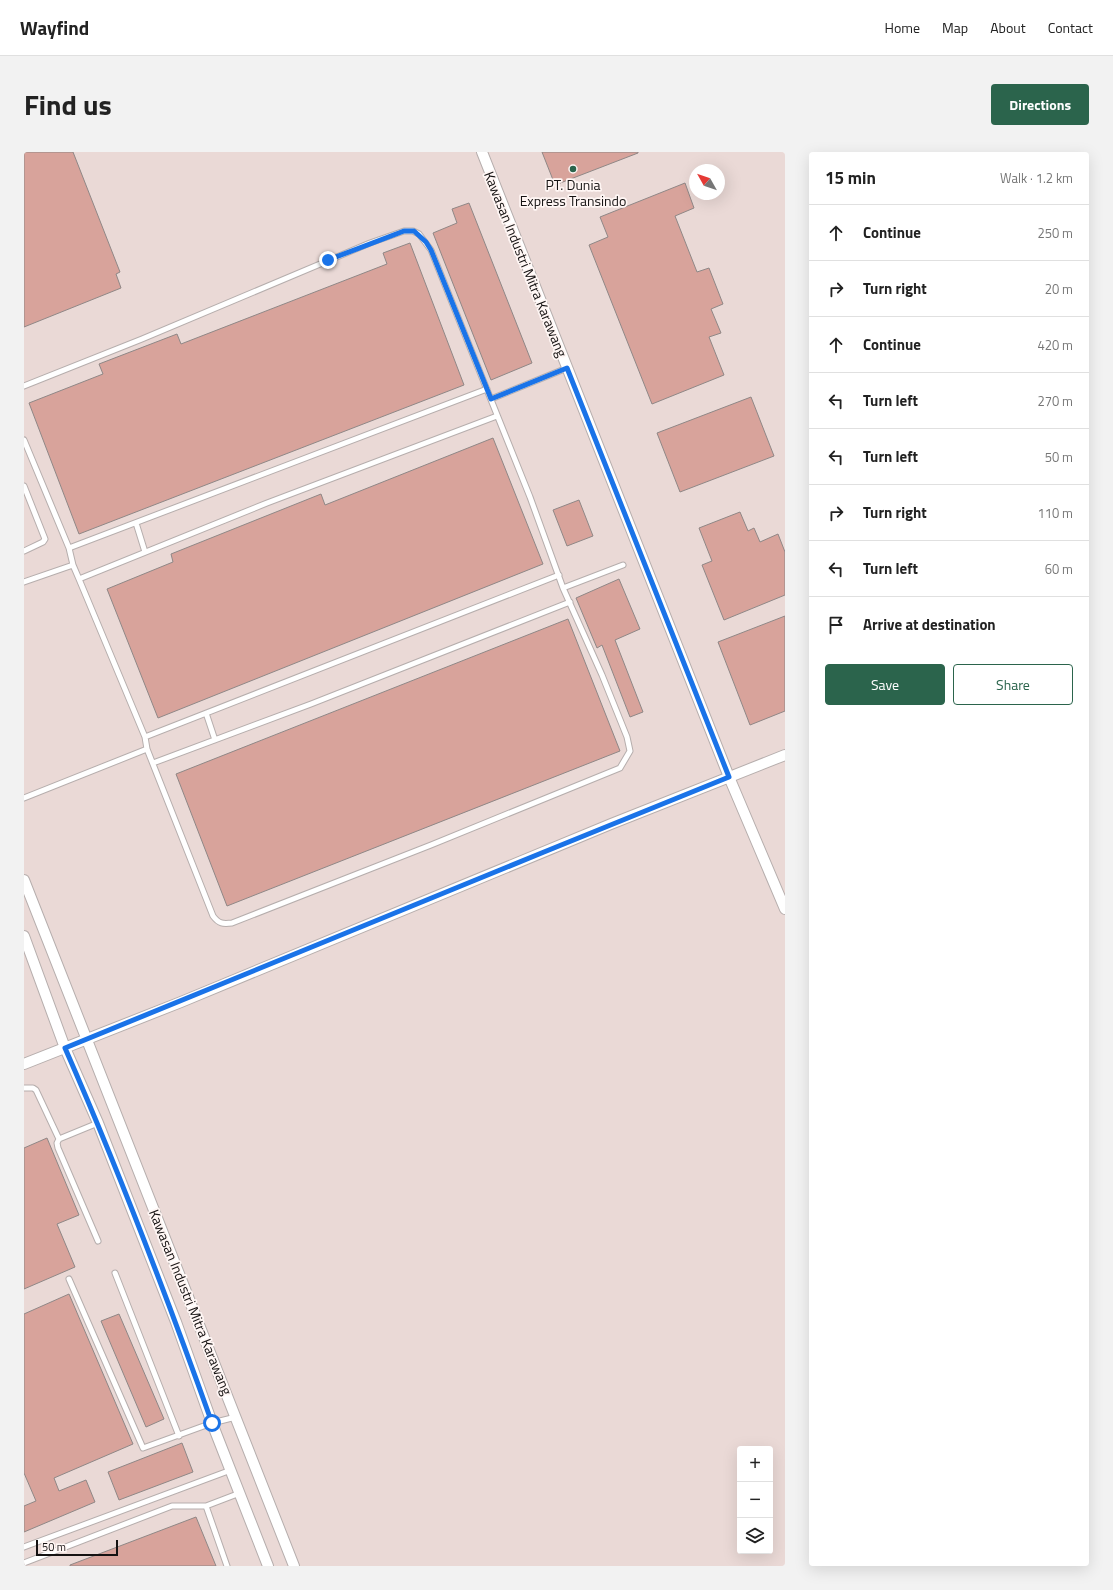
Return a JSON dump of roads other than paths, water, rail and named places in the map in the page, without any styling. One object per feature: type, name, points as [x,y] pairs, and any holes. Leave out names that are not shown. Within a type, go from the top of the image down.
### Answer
[{"type":"street","name":"Kawasan Industri Mitra Karawang","points":[[482,152],[729,777],[785,909]]},
{"type":"street","points":[[24,1064],[611,824],[785,755]]},
{"type":"street","name":"Kawasan Industri Mitra Karawang","points":[[24,880],[88,1039],[294,1566]]},
{"type":"street","name":"Kawasan Industri Mitra Karawang","points":[[24,936],[65,1048],[98,1123],[173,1315],[212,1423],[268,1566]]},
{"type":"lane","points":[[24,386],[142,339],[370,243],[404,231],[414,231],[419,234],[431,250],[530,497],[563,588],[602,675],[627,737],[630,751],[620,768],[431,846],[232,923],[221,924],[217,922],[147,749],[145,737],[79,579],[69,548],[24,440]]},
{"type":"lane","points":[[491,399],[567,368]]},
{"type":"lane","points":[[69,548],[487,389]]},
{"type":"lane","points":[[79,579],[267,503],[497,416]]},
{"type":"lane","points":[[24,486],[45,540],[24,551]]},
{"type":"lane","points":[[136,523],[145,552]]},
{"type":"lane","points":[[24,582],[73,564]]},
{"type":"lane","points":[[563,588],[623,565]]},
{"type":"lane","points":[[145,737],[559,575]]},
{"type":"lane","points":[[153,763],[570,602]]},
{"type":"lane","points":[[206,713],[215,740]]},
{"type":"lane","points":[[24,798],[147,749]]},
{"type":"lane","points":[[24,1088],[33,1088],[36,1090],[59,1139],[57,1143],[58,1148],[98,1241]]},
{"type":"lane","points":[[59,1139],[98,1123]]},
{"type":"lane","points":[[115,1272],[178,1436]]},
{"type":"lane","points":[[69,1279],[143,1448],[212,1423],[236,1417]]},
{"type":"lane","points":[[24,1547],[231,1470]]},
{"type":"lane","points":[[24,1563],[172,1506],[206,1506],[240,1493]]},
{"type":"lane","points":[[206,1506],[227,1566]]},
{"type":"place","name":"PT. Dunia Express Transindo","points":[[573,169]]}]
